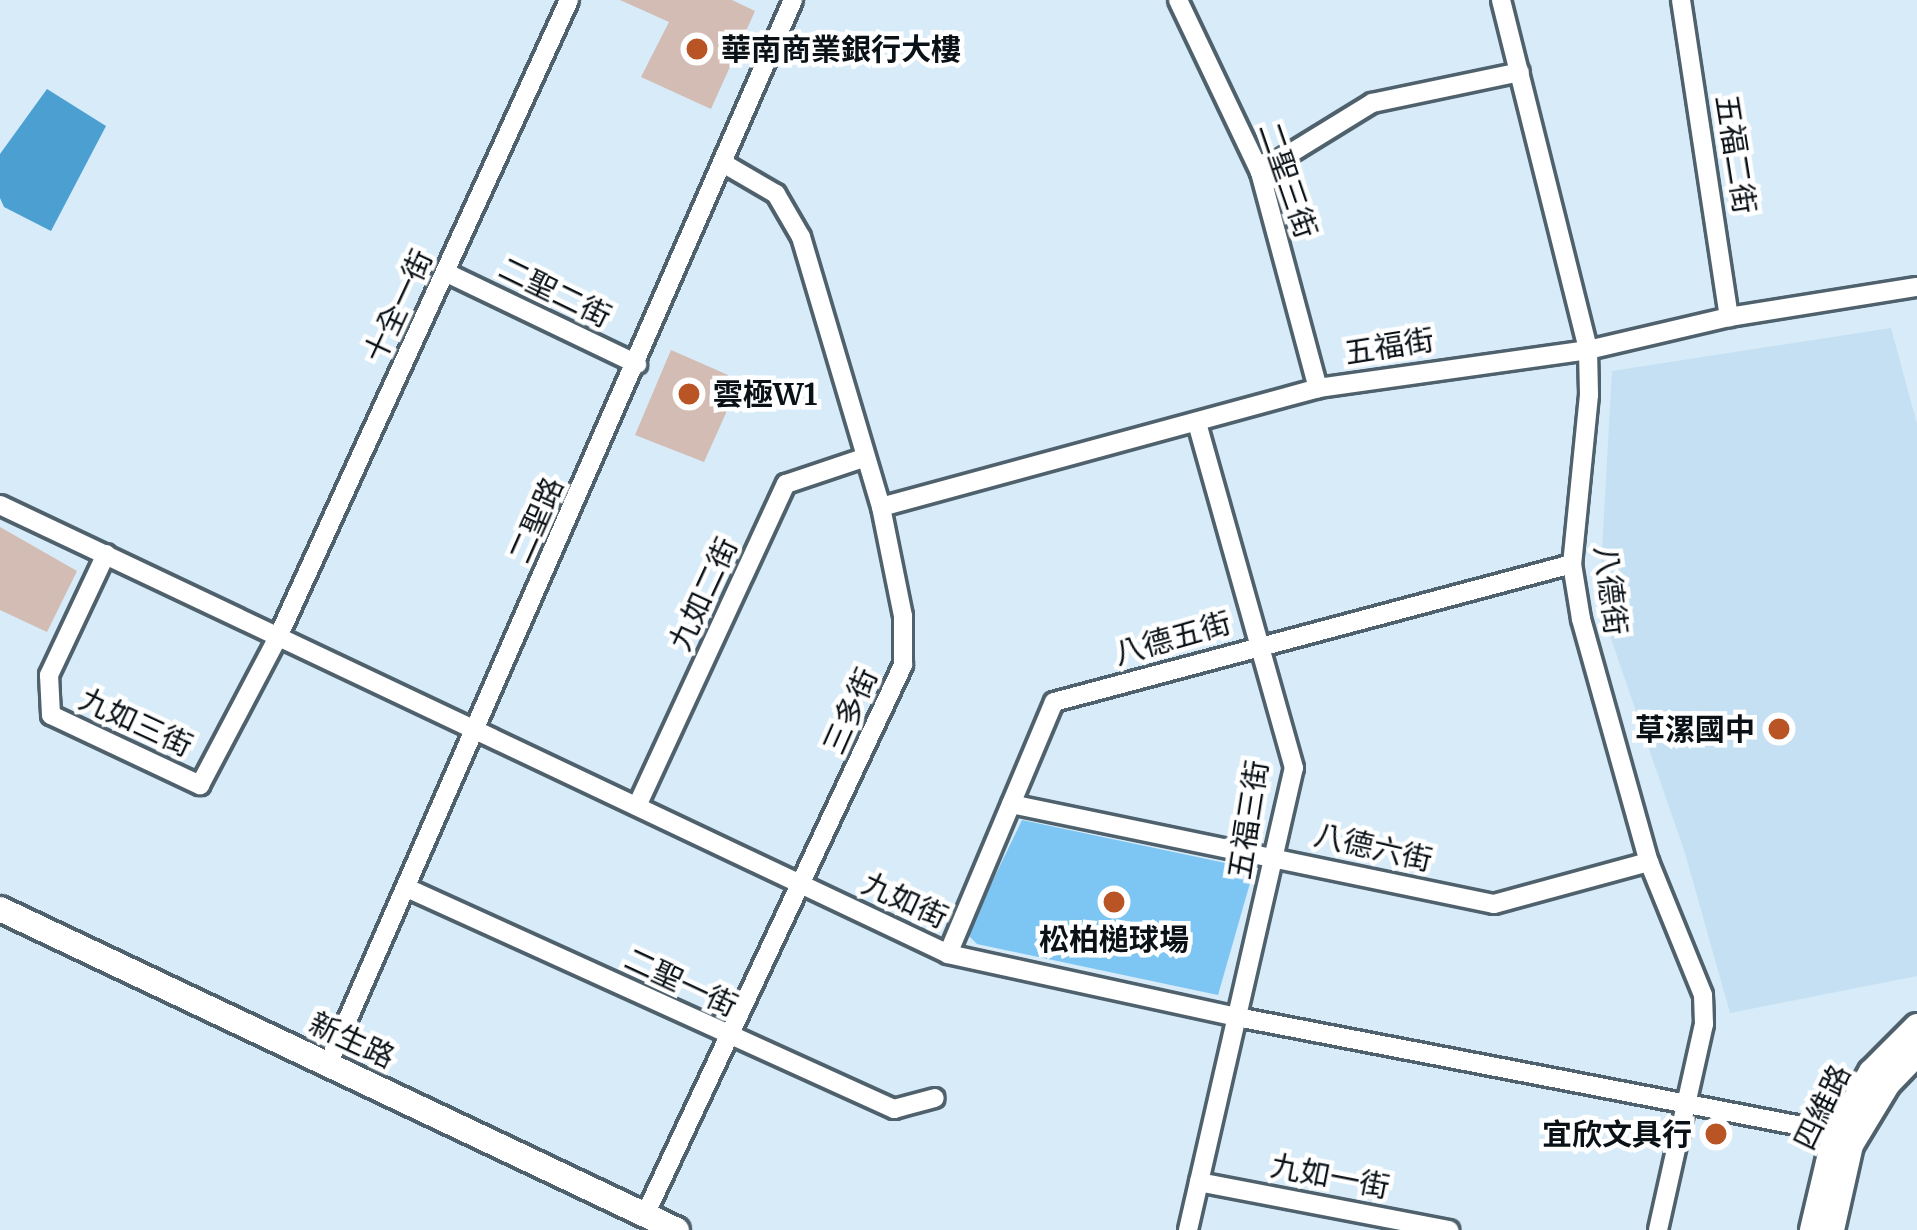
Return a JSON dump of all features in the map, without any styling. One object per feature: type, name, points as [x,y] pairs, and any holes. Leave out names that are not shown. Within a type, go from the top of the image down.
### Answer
[{"type":"street","name":"十全一街","points":[[278,635],[569,0]]},
{"type":"street","name":"二聖路","points":[[328,1061],[793,0]]},
{"type":"street","name":"二聖三街","points":[[1178,0],[1261,172],[1318,388]]},
{"type":"street","name":"八德街","points":[[1501,0],[1588,350],[1589,394],[1572,564],[1604,716],[1649,862],[1703,995],[1704,1024],[1687,1105]]},
{"type":"street","name":"五福二街","points":[[1682,0],[1729,317]]},
{"type":"street","points":[[1261,172],[1372,103],[1520,73]]},
{"type":"street","name":"三多街","points":[[645,1215],[903,665],[903,616],[881,507],[800,237],[776,194],[723,163]]},
{"type":"street","name":"二聖二街","points":[[447,273],[637,364]]},
{"type":"street","name":"五福街","points":[[881,507],[1318,388],[1588,350],[1729,317],[1917,286]]},
{"type":"street","name":"五福三街","points":[[1188,1230],[1294,768],[1197,423]]},
{"type":"street","name":"九如二街","points":[[637,806],[786,484],[866,457]]},
{"type":"street","name":"九如街","points":[[0,505],[948,954],[1843,1141]]},
{"type":"street","name":"九如三街","points":[[106,554],[49,674],[51,715],[200,784],[278,635]]},
{"type":"street","name":"八德五街","points":[[948,954],[1054,702],[1572,564]]},
{"type":"street","name":"八德六街","points":[[1011,804],[1494,904],[1649,862]]},
{"type":"street","name":"二聖一街","points":[[406,888],[731,1040],[895,1109],[935,1098]]},
{"type":"street","name":"新生路","points":[[0,909],[677,1230]]},
{"type":"street","name":"四維路","points":[[1812,1230],[1871,1072],[1917,1026]]},
{"type":"street","name":"四維路","points":[[1832,1230],[1843,1141],[1917,1054]]},
{"type":"street","points":[[1658,1230],[1687,1105]]},
{"type":"street","name":"九如一街","points":[[1199,1182],[1449,1230]]},
{"type":"shaded area","points":[[47,89],[106,126],[51,231],[4,207],[0,198],[0,154]]},
{"type":"shaded area","name":"草漯國中","points":[[1891,328],[1917,424],[1917,976],[1730,1013],[1685,853],[1599,604],[1612,371]]},
{"type":"shaded area","name":"松柏槌球場","points":[[1022,820],[1254,869],[1218,995],[977,944],[967,934]]},
{"type":"building","name":"華南商業銀行大樓","points":[[620,0],[732,0],[755,11],[711,109],[641,77],[669,22]]},
{"type":"building","name":"雲極W1","points":[[671,350],[728,375],[726,413],[704,462],[635,435]]},
{"type":"building","points":[[0,527],[77,571],[47,632],[0,610]]},
{"type":"place","name":"華南商業銀行大樓","points":[[697,49]]},
{"type":"place","name":"雲極W1","points":[[689,394]]},
{"type":"place","name":"草漯國中","points":[[1779,729]]},
{"type":"place","name":"松柏槌球場","points":[[1114,902]]},
{"type":"place","name":"宜欣文具行","points":[[1716,1134]]}]
